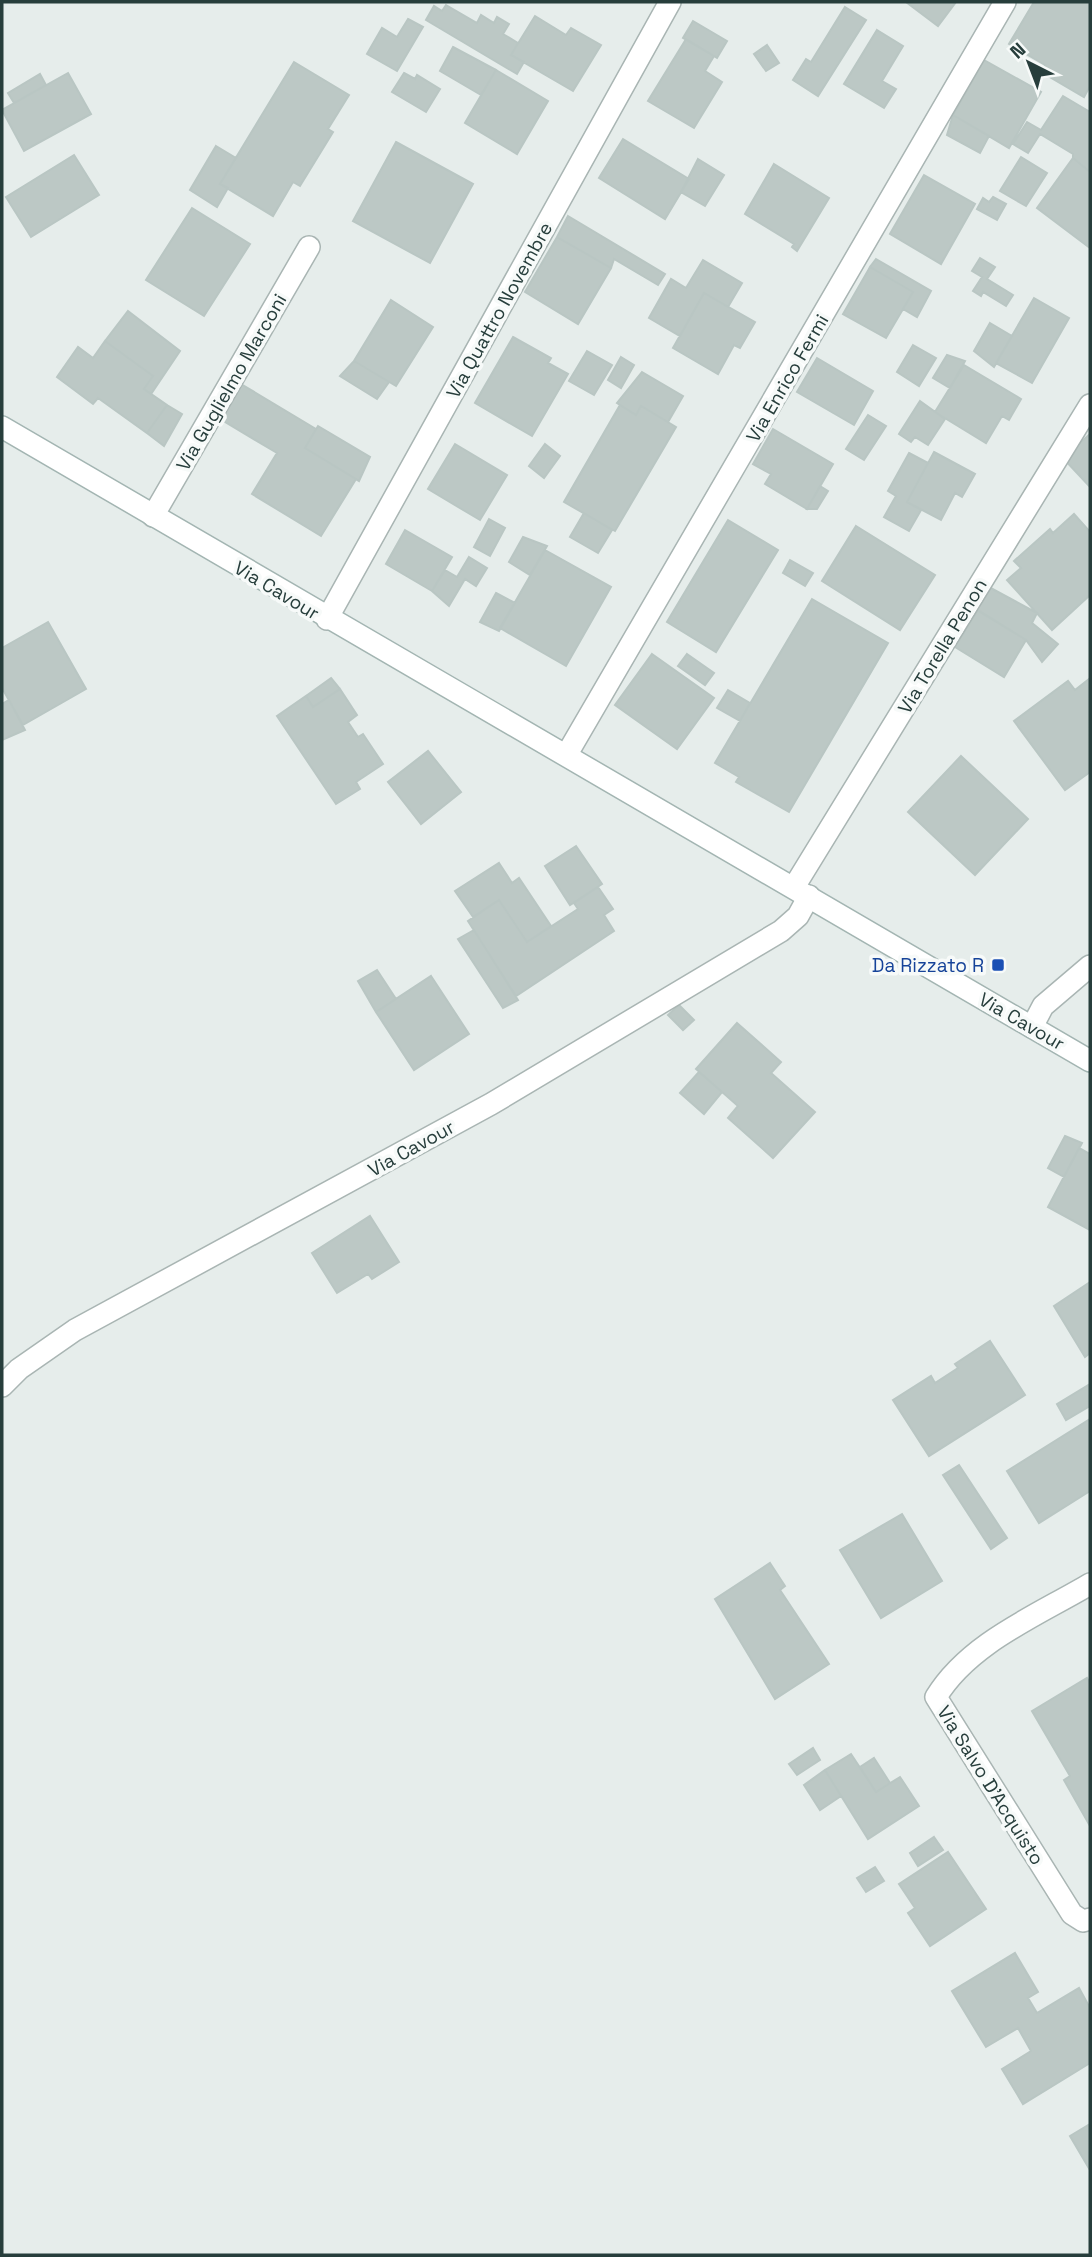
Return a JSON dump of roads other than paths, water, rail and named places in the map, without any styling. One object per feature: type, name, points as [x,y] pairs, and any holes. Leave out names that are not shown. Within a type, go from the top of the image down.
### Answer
[{"type":"street","name":"Via Quattro Novembre","points":[[327,619],[670,2]]},
{"type":"street","name":"Via Enrico Fermi","points":[[567,754],[1005,2]]},
{"type":"street","name":"Via Guglielmo Marconi","points":[[153,516],[309,247]]},
{"type":"street","name":"Via Torella Penon","points":[[802,891],[1090,405]]},
{"type":"street","name":"Via Cavour","points":[[2,428],[327,619],[567,754],[1090,1061]]},
{"type":"street","name":"Via Cavour","points":[[2,1386],[19,1369],[75,1330],[491,1104],[780,931],[797,916],[802,891]]},
{"type":"street","points":[[1032,1027],[1043,1006],[1090,966]]},
{"type":"street","name":"Via Salvo D'Acquisto","points":[[1090,1584],[968,1656],[947,1678],[936,1697],[1072,1914],[1083,1921],[1090,1919]]},
{"type":"place","name":"Da Rizzato R","points":[[998,965]]}]
